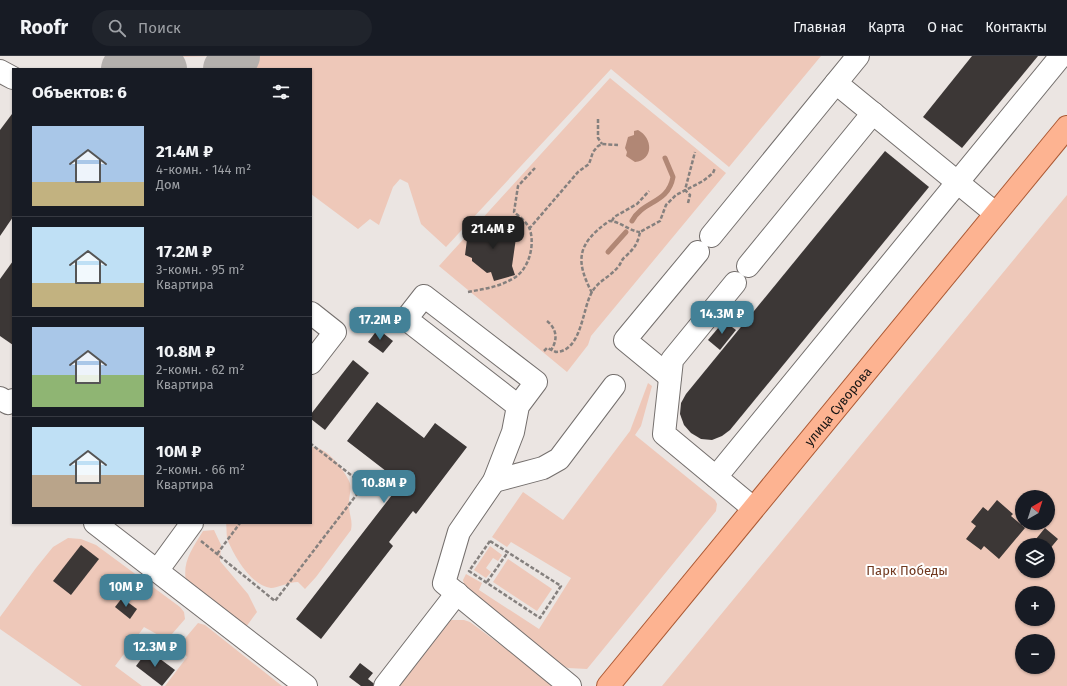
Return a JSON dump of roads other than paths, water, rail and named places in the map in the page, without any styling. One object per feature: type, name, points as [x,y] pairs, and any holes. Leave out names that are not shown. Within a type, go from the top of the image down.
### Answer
[{"type":"main road","name":"улица Суворова","points":[[608,686],[1067,127]]},
{"type":"lane","points":[[670,377],[625,340],[858,56]]},
{"type":"lane","points":[[716,477],[1061,56]]},
{"type":"lane","points":[[0,71],[12,77]]},
{"type":"lane","points":[[836,83],[995,213]]},
{"type":"lane","points":[[748,266],[873,114]]},
{"type":"lane","points":[[735,283],[672,360],[664,434],[753,508]]},
{"type":"lane","points":[[518,406],[406,319],[424,296],[536,382],[518,406],[513,432],[494,481],[459,532],[444,583],[570,686]]},
{"type":"lane","points":[[312,314],[335,332],[312,362]]},
{"type":"lane","points":[[494,481],[543,468],[559,459],[614,386]]},
{"type":"lane","points":[[0,398],[8,403],[12,401]]},
{"type":"lane","points":[[96,524],[306,686]]},
{"type":"lane","points":[[156,571],[190,526]]},
{"type":"lane","points":[[385,686],[457,593]]},
{"type":"waterway","points":[[632,221],[642,209],[661,197],[670,186],[673,177],[665,158]]},
{"type":"waterway","points":[[608,252],[626,232]]},
{"type":"park label","name":"Парк Победы","points":[[907,570]]}]
